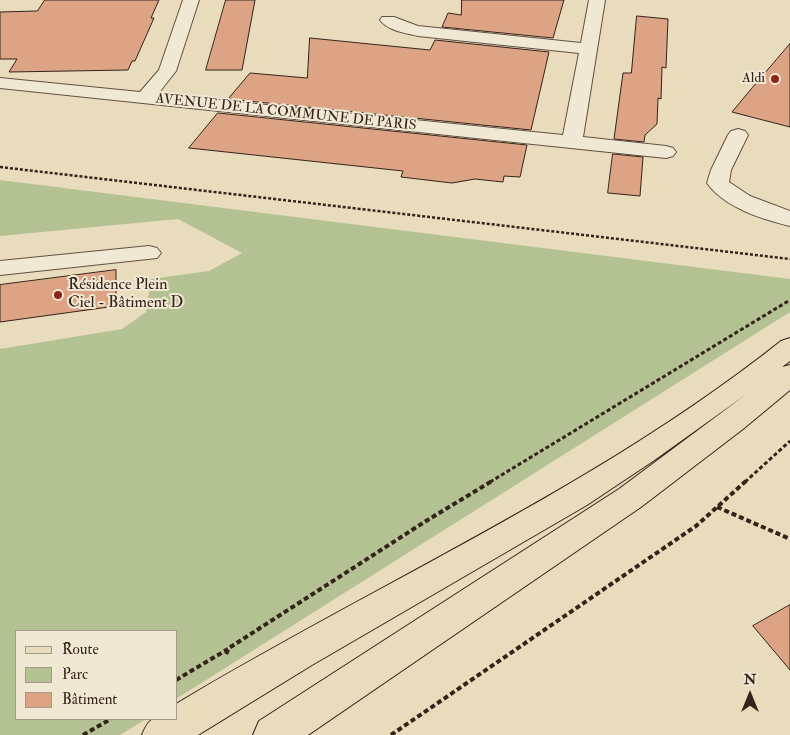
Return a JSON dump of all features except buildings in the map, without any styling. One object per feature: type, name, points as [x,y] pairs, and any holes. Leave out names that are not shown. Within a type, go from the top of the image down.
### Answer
[{"type":"main road","points":[[162,735],[284,661],[568,501],[684,426],[790,347]]},
{"type":"main road","points":[[273,735],[630,498],[733,421],[790,375]]},
{"type":"street","points":[[144,99],[168,71],[191,0]]},
{"type":"street","points":[[572,143],[597,0]]},
{"type":"street","points":[[388,20],[404,28],[418,31],[588,49]]},
{"type":"street","name":"AVENUE DE LA COMMUNE DE PARIS","points":[[0,82],[144,99],[666,152]]},
{"type":"street","points":[[738,135],[721,170],[718,182],[722,188],[735,197],[790,219]]},
{"type":"street","points":[[758,206],[790,212]]},
{"type":"street","points":[[0,268],[149,253]]},
{"type":"path","points":[[0,168],[790,259]]},
{"type":"path","points":[[178,679],[426,521],[790,300]]},
{"type":"path","points":[[392,735],[696,526],[790,441]]},
{"type":"path","points":[[717,507],[790,539]]},
{"type":"path","points":[[224,656],[229,648]]},
{"type":"path","points":[[84,735],[109,720]]},
{"type":"green space","points":[[0,180],[790,279],[790,312],[178,698],[178,630],[15,630],[15,720],[144,720],[120,735],[0,735],[0,349],[122,329],[146,312],[151,279],[209,271],[242,253],[178,219],[0,236]]},
{"type":"place","name":"Aldi","points":[[775,79]]},
{"type":"place","name":"Résidence Plein Ciel - Bâtiment D","points":[[58,295]]}]
